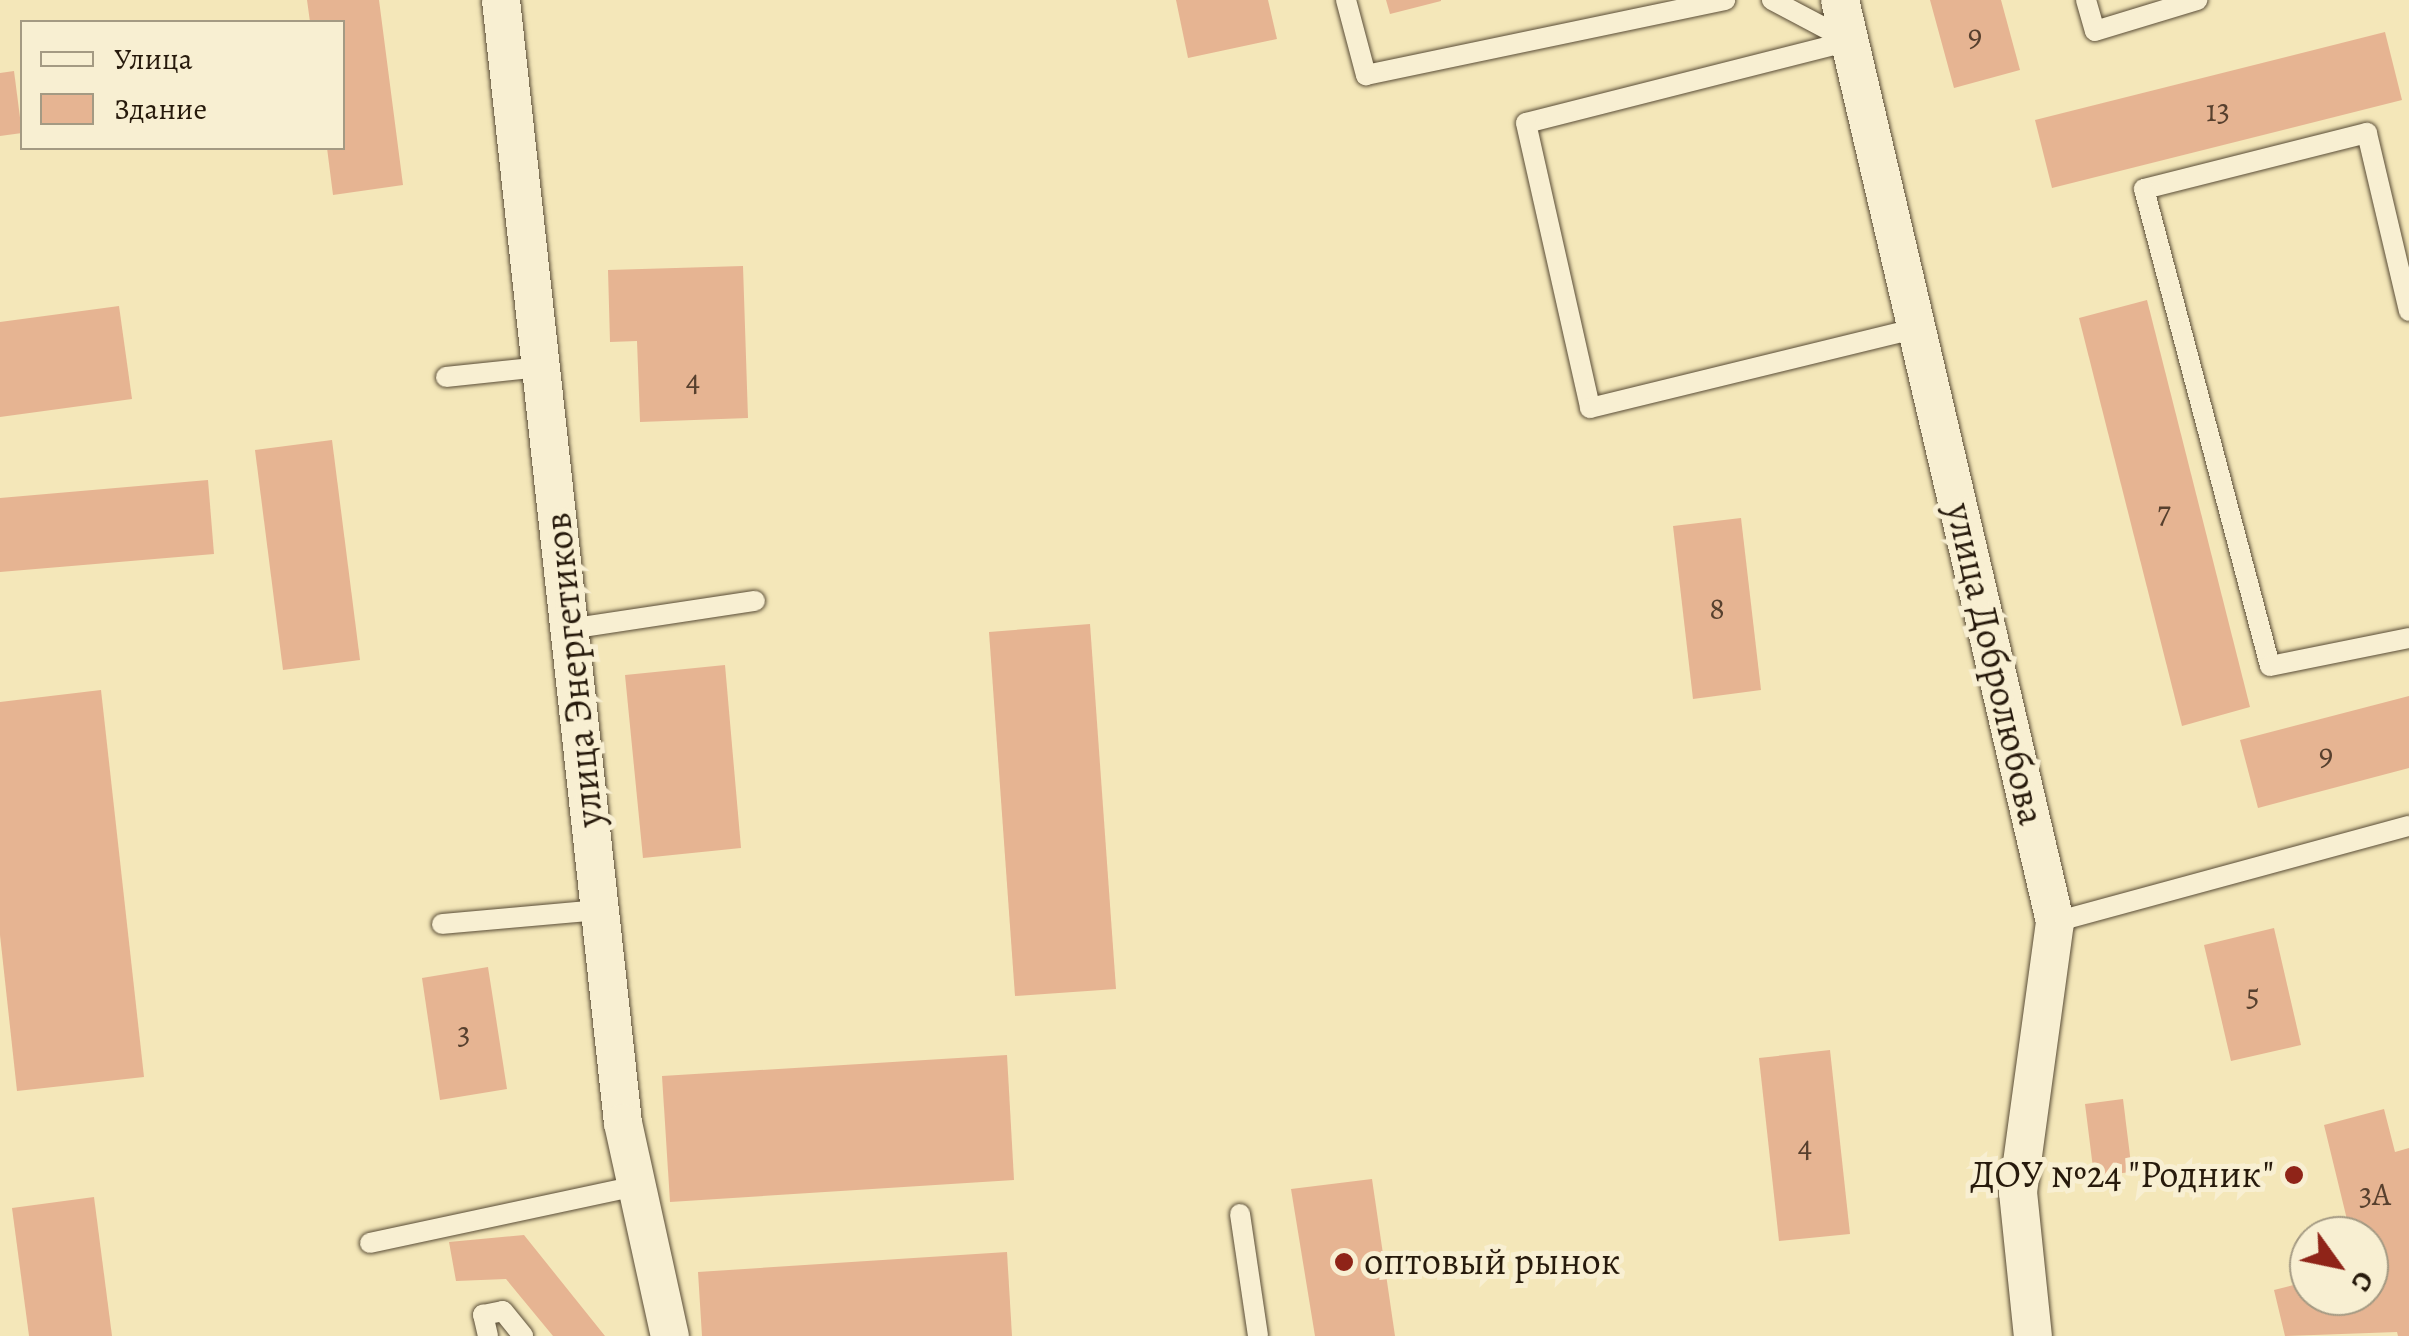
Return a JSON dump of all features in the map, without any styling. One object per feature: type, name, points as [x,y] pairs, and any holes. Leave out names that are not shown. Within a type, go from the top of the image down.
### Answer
[{"type":"street","name":"улица Энергетиков","points":[[500,0],[623,1123],[670,1336]]},
{"type":"street","name":"улица Добролюбова","points":[[1840,0],[2056,922],[2018,1192],[2033,1336]]},
{"type":"lane","points":[[1346,0],[1366,75],[1725,0]]},
{"type":"lane","points":[[1772,0],[1850,42]]},
{"type":"lane","points":[[2086,0],[2095,31],[2197,0]]},
{"type":"lane","points":[[1850,42],[1526,124],[1590,408],[1917,328]]},
{"type":"lane","points":[[2409,310],[2367,133],[2144,188],[2270,666],[2409,638]]},
{"type":"lane","points":[[446,377],[541,366]]},
{"type":"lane","points":[[570,629],[755,601]]},
{"type":"lane","points":[[2056,922],[2409,826]]},
{"type":"lane","points":[[442,924],[600,910]]},
{"type":"lane","points":[[370,1243],[637,1186]]},
{"type":"lane","points":[[1240,1214],[1258,1336]]},
{"type":"lane","points":[[488,1336],[483,1314],[503,1311],[523,1336]]},
{"type":"building","points":[[307,0],[379,0],[403,185],[333,195],[327,150],[345,150],[345,20],[310,20]]},
{"type":"building","points":[[1176,0],[1268,0],[1277,39],[1188,58]]},
{"type":"building","points":[[1386,0],[1441,0],[1441,1],[1390,14]]},
{"type":"building","points":[[1930,0],[2001,0],[2020,70],[1954,88]]},
{"type":"building","points":[[2385,32],[2402,100],[2052,188],[2035,120]]},
{"type":"building","points":[[14,71],[20,133],[0,136],[0,73]]},
{"type":"building","points":[[743,266],[748,418],[640,422],[637,341],[610,342],[608,270]]},
{"type":"building","points":[[2147,300],[2250,707],[2182,726],[2079,318]]},
{"type":"building","points":[[119,306],[132,399],[0,417],[0,322]]},
{"type":"building","points":[[332,440],[360,660],[283,670],[255,450]]},
{"type":"building","points":[[208,480],[214,554],[0,572],[0,498]]},
{"type":"building","points":[[1741,518],[1761,690],[1693,699],[1673,526]]},
{"type":"building","points":[[1090,624],[1116,989],[1015,996],[989,632]]},
{"type":"building","points":[[725,665],[741,848],[643,858],[625,675]]},
{"type":"building","points":[[101,690],[144,1077],[17,1091],[0,935],[0,702]]},
{"type":"building","points":[[2409,696],[2409,768],[2258,808],[2240,740]]},
{"type":"building","points":[[2274,928],[2301,1045],[2231,1061],[2204,945]]},
{"type":"building","points":[[488,967],[507,1089],[440,1100],[422,978]]},
{"type":"building","points":[[1830,1050],[1850,1234],[1779,1241],[1759,1058]]},
{"type":"building","points":[[1007,1055],[1014,1180],[670,1202],[662,1076]]},
{"type":"building","points":[[2123,1099],[2132,1172],[2094,1176],[2085,1104]]},
{"type":"building","points":[[2384,1109],[2395,1152],[2409,1148],[2409,1336],[2398,1336],[2397,1332],[2285,1336],[2274,1290],[2289,1286],[2289,1316],[2389,1316],[2389,1216],[2346,1216],[2324,1125]]},
{"type":"building","name":"оптовый рынок","points":[[1372,1179],[1395,1336],[1315,1336],[1291,1189]]},
{"type":"building","points":[[94,1197],[112,1336],[29,1336],[12,1208]]},
{"type":"building","points":[[524,1235],[605,1336],[553,1336],[506,1279],[456,1281],[449,1242]]},
{"type":"building","points":[[1007,1252],[1012,1336],[702,1336],[698,1272]]},
{"type":"place","name":"ДОУ №24 \"Родник\"","points":[[2294,1175]]},
{"type":"place","name":"оптовый рынок","points":[[1344,1262]]}]
